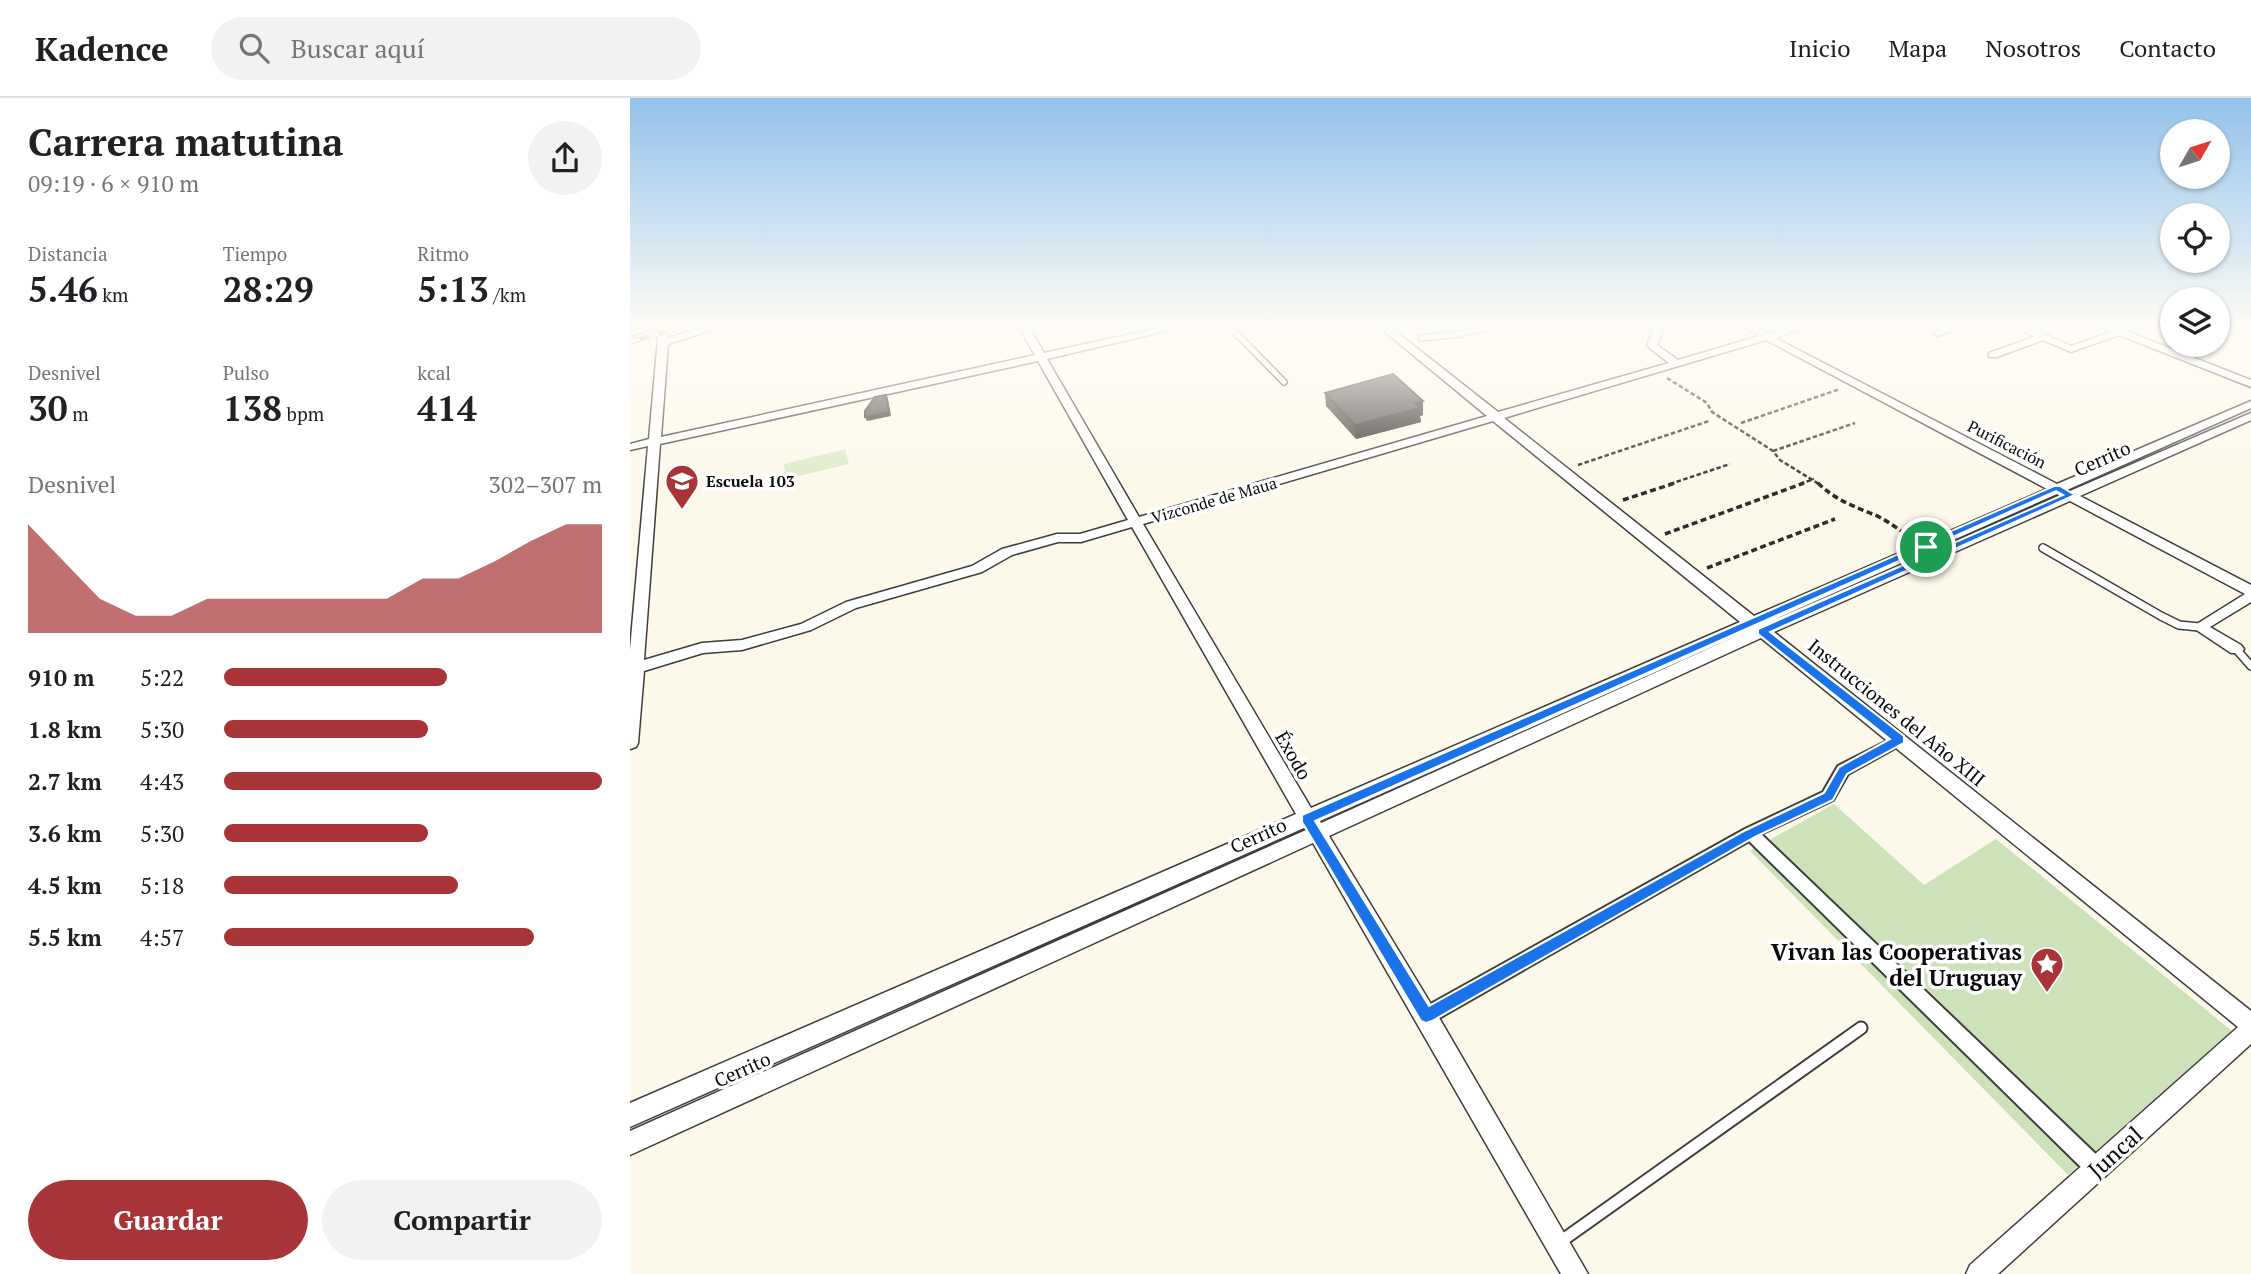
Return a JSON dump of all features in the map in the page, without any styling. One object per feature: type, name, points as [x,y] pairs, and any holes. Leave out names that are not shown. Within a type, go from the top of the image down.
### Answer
[{"type":"street","points":[[630,743],[632,670],[660,382]]},
{"type":"street","points":[[630,447],[927,382]]},
{"type":"street","name":"Éxodo","points":[[1055,382],[1311,825],[1426,1016],[1575,1274]]},
{"type":"street","name":"Instrucciones del Año XIII","points":[[1452,382],[2251,1027]]},
{"type":"street","name":"Vizconde de Maua","points":[[632,670],[702,648],[742,645],[806,627],[851,605],[977,569],[1007,552],[1057,538],[1081,538],[1613,382]]},
{"type":"street","name":"Purificación","points":[[1855,383],[2251,593]]},
{"type":"street","name":"Cerrito","points":[[630,1115],[1311,825],[2064,492],[2251,404]]},
{"type":"street","name":"Cerrito","points":[[1756,627],[1926,547],[2251,416]]},
{"type":"street","points":[[2236,649],[2199,627],[2251,593]]},
{"type":"street","points":[[1426,1016],[1750,833],[1828,796],[1843,770],[1899,740]]},
{"type":"street","name":"Cerrito","points":[[630,1143],[1311,825]]},
{"type":"street","points":[[1750,833],[2096,1168]]},
{"type":"street","name":"Juncal","points":[[1979,1274],[2251,1027]]},
{"type":"lane","points":[[2043,548],[2161,616],[2179,625],[2199,627]]},
{"type":"lane","points":[[2236,649],[2251,666]]},
{"type":"lane","points":[[1557,1244],[1861,1028]]},
{"type":"path","points":[[1673,382],[1707,403],[1712,412],[1773,451],[1780,460],[1814,480],[1828,493],[1857,510],[1871,513],[1926,547]]},
{"type":"path","points":[[1741,423],[1855,383]]},
{"type":"path","points":[[1562,470],[1709,421]]},
{"type":"path","points":[[1773,451],[1855,423]]},
{"type":"path","points":[[1606,506],[1730,464]]},
{"type":"path","points":[[1649,540],[1814,480]]},
{"type":"path","points":[[1691,574],[1835,519]]},
{"type":"green space","points":[[845,449],[849,464],[786,479],[784,464]]},
{"type":"green space","points":[[1834,804],[1924,885],[1996,839],[2232,1031],[2068,1175],[1750,851]]},
{"type":"building","points":[[1365,382],[1402,382],[1423,401],[1415,403],[1420,408],[1355,425],[1325,393]]},
{"type":"building","points":[[886,395],[889,412],[865,417],[865,411],[875,397]]},
{"type":"place","name":"Escuela 103","points":[[682,511]]},
{"type":"place","name":"Vivan las Cooperativas del Uruguay","points":[[2047,994]]},
{"type":"route","points":[[2057,488],[2070,495],[1762,632],[1899,740],[1843,770],[1828,796],[1750,833],[1426,1016],[1307,819],[1750,622],[1926,547],[2057,488]]}]
